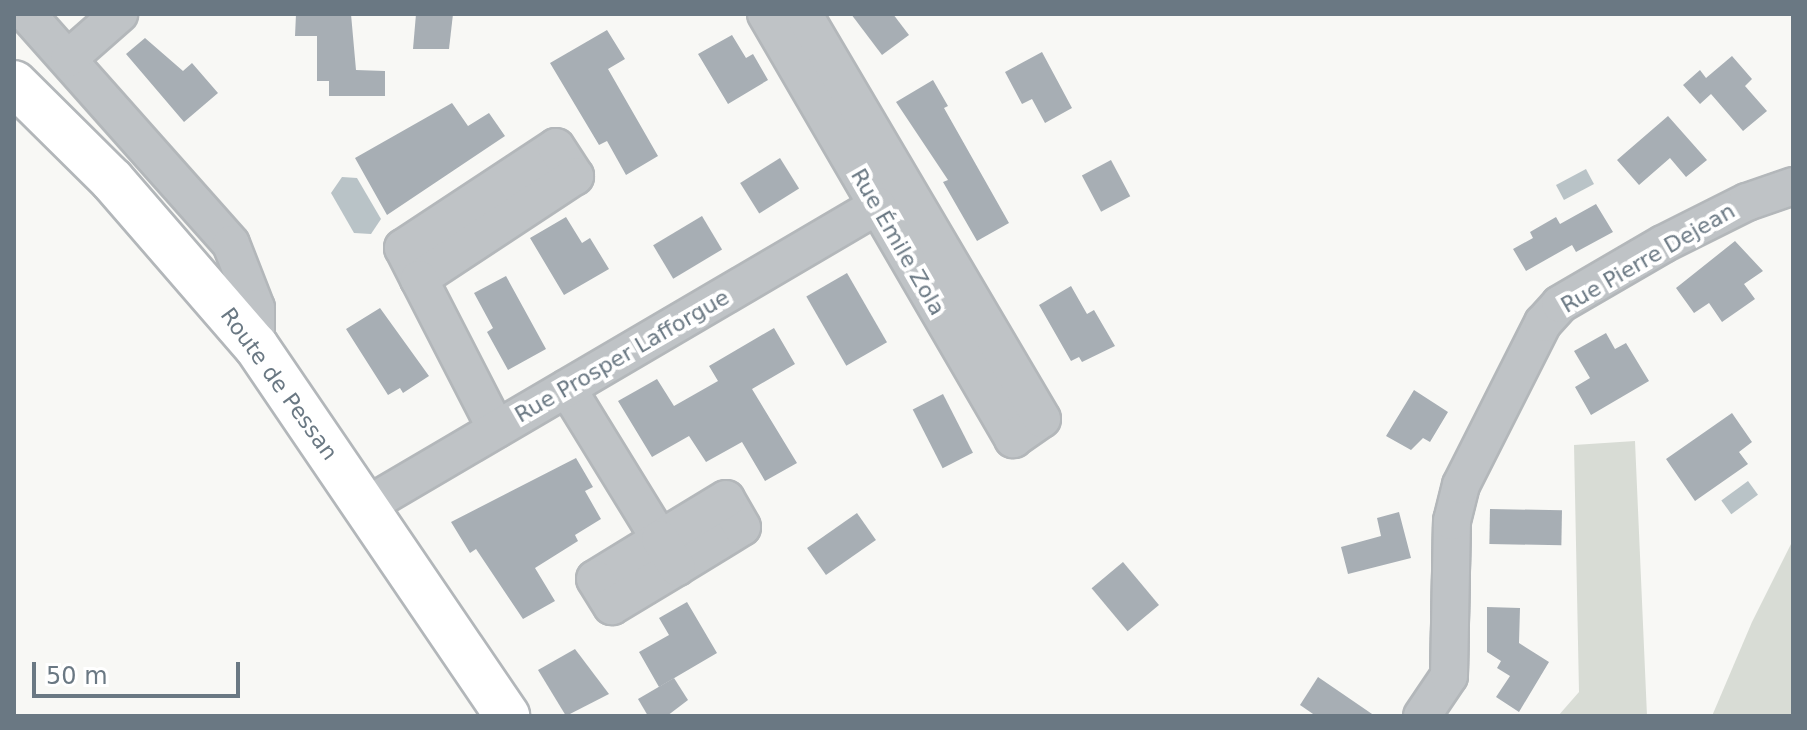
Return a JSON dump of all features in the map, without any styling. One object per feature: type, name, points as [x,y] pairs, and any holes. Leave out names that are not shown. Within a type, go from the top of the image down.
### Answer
[{"type":"main road","name":"Route de Pessan","points":[[14,83],[112,180],[256,346],[507,716]]},
{"type":"street","points":[[27,14],[231,244],[256,308],[256,346]]},
{"type":"street","points":[[69,58],[119,14]]},
{"type":"street","name":"Rue Émile Zola","points":[[766,14],[1013,439],[1042,419],[803,14]]},
{"type":"street","name":"Rue Pierre Dejean","points":[[1422,716],[1449,676],[1452,521],[1461,485],[1543,323],[1560,304],[1663,244],[1747,202],[1793,186]]},
{"type":"street","name":"Rue Prosper Lafforgue","points":[[366,506],[877,206]]},
{"type":"street","points":[[419,279],[496,429]]},
{"type":"street","points":[[567,388],[669,553]]},
{"type":"shaded area","points":[[1586,169],[1594,184],[1564,200],[1556,185]]},
{"type":"shaded area","points":[[342,177],[357,178],[381,219],[371,234],[354,233],[331,193]]},
{"type":"shaded area","points":[[1635,441],[1647,716],[1558,716],[1579,692],[1574,445]]},
{"type":"shaded area","points":[[1748,481],[1758,495],[1731,514],[1721,500]]},
{"type":"shaded area","points":[[1793,540],[1793,716],[1712,716],[1752,622]]},
{"type":"building","points":[[296,14],[351,14],[356,70],[385,71],[385,96],[329,96],[329,81],[317,81],[317,36],[295,36]]},
{"type":"building","points":[[416,14],[453,14],[449,49],[413,49]]},
{"type":"building","points":[[851,14],[893,14],[909,35],[882,55]]},
{"type":"building","points":[[607,30],[625,59],[608,69],[658,156],[626,175],[607,141],[599,145],[550,63]]},
{"type":"building","points":[[732,35],[746,58],[753,54],[768,80],[728,104],[698,54]]},
{"type":"building","points":[[145,38],[183,71],[192,63],[218,93],[184,122],[126,54]]},
{"type":"building","points":[[1042,52],[1072,108],[1045,123],[1032,99],[1022,104],[1005,72]]},
{"type":"building","points":[[1732,56],[1752,79],[1745,86],[1767,111],[1743,131],[1711,94],[1700,104],[1683,85],[1700,70],[1706,78]]},
{"type":"building","points":[[933,80],[948,106],[944,108],[1009,223],[977,241],[943,182],[948,180],[896,102]]},
{"type":"building","points":[[452,103],[468,126],[489,113],[505,136],[387,215],[355,158]]},
{"type":"building","points":[[1668,116],[1707,160],[1686,177],[1670,158],[1639,185],[1617,160]]},
{"type":"building","points":[[780,158],[799,189],[759,213],[740,183]]},
{"type":"building","points":[[1111,160],[1130,196],[1101,212],[1082,175]]},
{"type":"building","points":[[1596,204],[1613,232],[1576,252],[1572,245],[1526,271],[1513,249],[1533,238],[1530,232],[1556,217],[1560,224]]},
{"type":"building","points":[[702,216],[722,249],[673,279],[653,245]]},
{"type":"building","points":[[566,217],[582,243],[590,238],[609,269],[564,295],[530,238]]},
{"type":"building","points":[[1735,241],[1763,271],[1744,284],[1755,299],[1722,322],[1709,303],[1694,313],[1676,288]]},
{"type":"building","points":[[847,273],[887,342],[846,366],[806,296]]},
{"type":"building","points":[[506,276],[546,349],[508,370],[487,332],[493,328],[474,293]]},
{"type":"building","points":[[1071,286],[1087,314],[1094,310],[1115,346],[1082,362],[1079,357],[1071,361],[1039,305]]},
{"type":"building","points":[[380,308],[429,376],[403,393],[400,388],[388,395],[346,329]]},
{"type":"building","points":[[774,328],[795,364],[752,389],[797,463],[765,481],[742,442],[706,462],[689,436],[652,457],[618,401],[657,379],[674,406],[718,381],[709,366]]},
{"type":"building","points":[[1606,333],[1615,349],[1626,343],[1649,381],[1591,415],[1575,387],[1590,378],[1574,351]]},
{"type":"building","points":[[1414,390],[1448,412],[1430,442],[1423,438],[1411,450],[1386,436]]},
{"type":"building","points":[[943,394],[973,453],[943,468],[913,409]]},
{"type":"building","points":[[1732,413],[1752,442],[1739,452],[1748,464],[1695,501],[1666,459]]},
{"type":"building","points":[[576,458],[593,487],[585,491],[601,519],[575,535],[578,541],[535,568],[555,601],[523,619],[476,549],[470,553],[451,522]]},
{"type":"building","points":[[1490,509],[1562,510],[1561,545],[1489,544]]},
{"type":"building","points":[[1399,512],[1411,558],[1348,574],[1341,547],[1381,536],[1377,518]]},
{"type":"building","points":[[857,513],[876,540],[826,575],[807,548]]},
{"type":"building","points":[[1123,562],[1159,605],[1128,631],[1092,588]]},
{"type":"building","points":[[687,602],[717,653],[659,687],[639,652],[669,635],[659,618]]},
{"type":"building","points":[[1487,607],[1520,608],[1519,643],[1549,662],[1519,712],[1496,697],[1510,676],[1497,668],[1501,661],[1487,652]]},
{"type":"building","points":[[575,649],[609,694],[566,716],[538,670]]},
{"type":"building","points":[[1318,677],[1375,716],[1316,716],[1300,705]]},
{"type":"building","points":[[674,678],[688,700],[667,716],[648,716],[638,699]]}]
